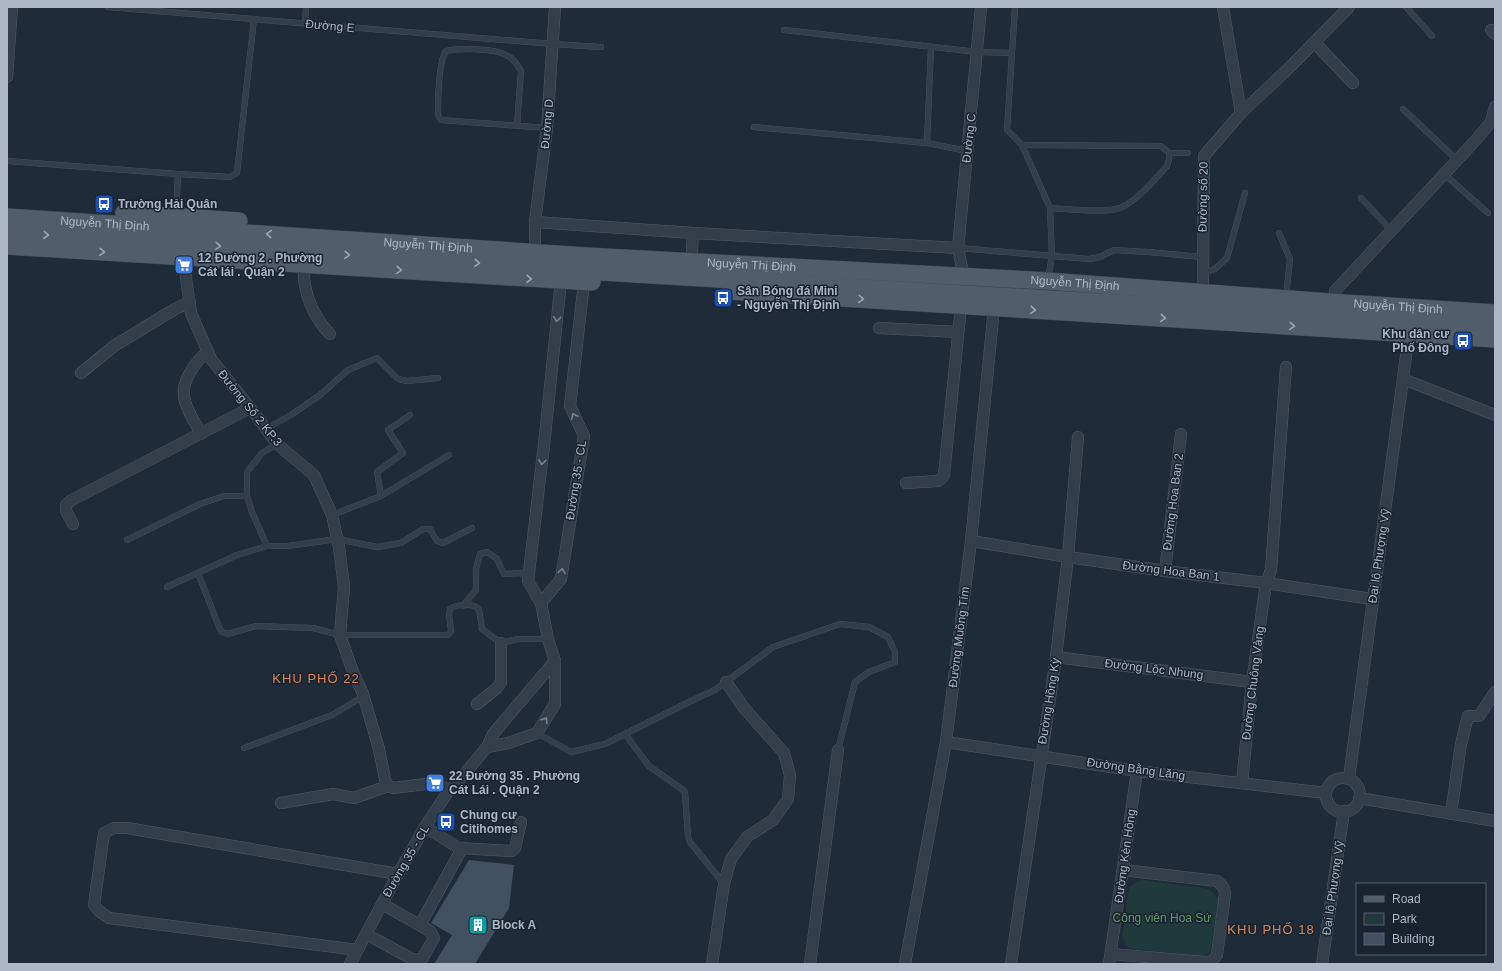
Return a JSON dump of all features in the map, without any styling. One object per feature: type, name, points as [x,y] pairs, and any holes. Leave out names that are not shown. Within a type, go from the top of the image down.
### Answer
[{"type":"main road","name":"Nguyễn Thị Định","points":[[7,206],[176,216],[535,242],[562,261]]},
{"type":"main road","name":"Nguyễn Thị Định","points":[[7,217],[586,263],[961,299],[1495,326]]},
{"type":"main road","name":"Nguyễn Thị Định","points":[[7,233],[185,250],[273,264],[562,261]]},
{"type":"main road","name":"Nguyễn Thị Định","points":[[7,246],[562,261],[586,263],[962,272]]},
{"type":"main road","name":"Nguyễn Thị Định","points":[[586,263],[692,251],[962,272],[1287,288],[1332,297],[1495,301]]},
{"type":"main road","points":[[961,299],[962,272]]},
{"type":"main road","points":[[994,301],[996,274]]},
{"type":"main road","name":"Nguyễn Thị Định","points":[[1202,283],[1495,313]]},
{"type":"main road","name":"Nguyễn Thị Định","points":[[994,301],[1409,334],[1495,339]]},
{"type":"street","points":[[7,77],[12,7]]},
{"type":"street","name":"Đường D","points":[[535,242],[535,222],[547,128],[555,7]]},
{"type":"street","name":"Đường C","points":[[962,272],[958,248],[978,52],[981,7]]},
{"type":"street","points":[[1223,7],[1242,113]]},
{"type":"street","name":"Đường số 20","points":[[1202,283],[1204,156],[1242,113],[1349,7]]},
{"type":"street","points":[[1314,42],[1353,83]]},
{"type":"street","points":[[1332,297],[1391,230],[1494,122],[1495,107]]},
{"type":"street","points":[[535,222],[693,233],[958,248]]},
{"type":"street","points":[[692,251],[693,233]]},
{"type":"street","name":"Đường Số 2 KP.3","points":[[185,250],[191,314],[211,359],[277,444],[314,475],[332,515],[344,587],[340,635],[353,672],[364,696],[388,786]]},
{"type":"street","points":[[488,748],[537,733],[555,704],[555,661],[548,639],[541,602],[528,581],[528,573],[545,436],[562,261]]},
{"type":"street","name":"Đường 35 - CL","points":[[541,602],[560,579],[584,436],[570,406],[586,263]]},
{"type":"street","points":[[304,264],[303,276],[306,292],[318,319],[330,334]]},
{"type":"street","points":[[906,482],[938,481],[944,474],[961,299]]},
{"type":"street","name":"Đường Muồng Tím","points":[[905,964],[946,742],[971,541],[994,301]]},
{"type":"street","points":[[81,372],[114,346],[175,309],[190,302]]},
{"type":"street","points":[[879,328],[958,332]]},
{"type":"street","name":"Đại lộ Phượng Vỹ","points":[[1349,778],[1409,334]]},
{"type":"street","points":[[201,434],[184,397],[184,389],[195,364],[208,352]]},
{"type":"street","name":"Đường Chuông Vàng","points":[[1242,782],[1252,682],[1266,583],[1271,570],[1286,367]]},
{"type":"street","points":[[1403,379],[1495,415]]},
{"type":"street","points":[[72,524],[66,511],[66,505],[70,501],[250,408]]},
{"type":"street","name":"Đường Hoa Ban 2","points":[[1165,571],[1181,434]]},
{"type":"street","name":"Đường Hồng Kỳ","points":[[1011,964],[1056,657],[1068,557],[1078,437]]},
{"type":"street","name":"Đường Hoa Ban 1","points":[[971,541],[1068,557],[1165,571],[1266,583],[1372,599]]},
{"type":"street","points":[[477,704],[497,688],[501,682],[501,643]]},
{"type":"street","name":"Đường Lộc Nhung","points":[[1056,657],[1252,682]]},
{"type":"street","name":"Đường 35 - CL","points":[[350,964],[398,874],[425,827],[449,790],[488,748],[493,734],[555,661]]},
{"type":"street","points":[[712,964],[724,884],[731,859],[748,836],[773,820],[788,798],[790,775],[784,753],[744,708],[726,682]]},
{"type":"street","points":[[1451,814],[1461,744],[1468,716],[1479,716],[1495,692]]},
{"type":"street","name":"Đường Bằng Lăng","points":[[946,742],[1137,771],[1242,782],[1326,793]]},
{"type":"street","points":[[810,964],[838,750]]},
{"type":"street","name":"Đường Kèn Hồng","points":[[1110,959],[1124,870],[1137,771]]},
{"type":"street","points":[[1349,778],[1358,786],[1360,794],[1359,802],[1354,808],[1347,812],[1339,812],[1332,808],[1327,801],[1326,793],[1330,785],[1336,780],[1349,778]]},
{"type":"street","points":[[281,803],[333,794],[354,798],[388,786],[393,788],[434,783],[449,790]]},
{"type":"street","points":[[1359,798],[1495,821]]},
{"type":"street","name":"Đại lộ Phượng Vỹ","points":[[1322,964],[1344,811]]},
{"type":"street","points":[[425,827],[459,848],[512,851],[521,822]]},
{"type":"street","points":[[358,950],[110,918],[99,911],[94,904],[104,833],[114,828],[127,828],[398,874]]},
{"type":"street","points":[[420,925],[460,852],[459,848]]},
{"type":"street","points":[[1110,959],[1209,962],[1217,955],[1225,893],[1221,884],[1217,882],[1124,870]]},
{"type":"street","points":[[366,934],[414,960],[422,959],[434,938],[430,931],[382,904]]},
{"type":"lane","name":"Đường E","points":[[108,7],[602,47]]},
{"type":"lane","points":[[305,24],[306,7]]},
{"type":"lane","points":[[1014,7],[1007,130],[1022,146],[1050,208],[1052,256],[1049,277]]},
{"type":"lane","points":[[1406,7],[1432,36]]},
{"type":"lane","points":[[7,161],[230,177],[237,173],[254,19]]},
{"type":"lane","points":[[784,30],[978,52],[1011,53]]},
{"type":"lane","points":[[927,143],[931,47]]},
{"type":"lane","points":[[517,126],[520,71],[513,60],[506,54],[491,51],[453,49],[446,51],[443,55],[440,73],[438,115],[441,120],[517,126],[547,128]]},
{"type":"lane","points":[[1404,109],[1457,160]]},
{"type":"lane","points":[[754,127],[927,143],[967,151]]},
{"type":"lane","points":[[1022,146],[1161,146],[1169,153],[1188,153]]},
{"type":"lane","points":[[1050,208],[1087,210],[1117,209],[1138,197],[1167,166],[1169,153]]},
{"type":"lane","points":[[176,216],[178,174]]},
{"type":"lane","points":[[1444,174],[1488,213]]},
{"type":"lane","points":[[1202,283],[1227,258],[1245,193]]},
{"type":"lane","points":[[1361,198],[1391,230]]},
{"type":"lane","points":[[1279,233],[1290,258],[1287,288]]},
{"type":"lane","points":[[958,248],[1089,259],[1100,257],[1114,250],[1202,257]]},
{"type":"lane","points":[[266,429],[291,415],[320,395],[348,370],[377,358],[398,379],[407,380],[438,378]]},
{"type":"lane","points":[[381,496],[377,472],[403,453],[388,430],[410,415]]},
{"type":"lane","points":[[267,546],[252,512],[247,496],[247,472],[262,453],[277,444]]},
{"type":"lane","points":[[332,515],[381,496],[449,455]]},
{"type":"lane","points":[[127,540],[200,504],[224,496],[247,496]]},
{"type":"lane","points":[[167,587],[237,555],[267,546],[288,546],[337,539],[377,547],[401,543],[423,529],[430,529],[437,541],[443,544],[472,528]]},
{"type":"lane","points":[[463,606],[476,590],[476,569],[480,554],[487,552],[497,560],[504,574],[528,573]]},
{"type":"lane","points":[[198,573],[222,632],[228,634],[256,626],[313,628],[340,635],[448,635],[451,631],[449,615],[450,609],[453,607],[471,604],[479,609],[482,629],[501,643],[518,639],[548,639]]},
{"type":"lane","points":[[537,733],[571,752],[605,744],[715,690],[772,647],[840,624],[869,627],[888,636],[895,652],[895,662],[869,672],[855,682],[838,750]]},
{"type":"lane","points":[[244,748],[332,715],[364,696]]},
{"type":"lane","points":[[625,734],[649,766],[685,792],[687,825],[690,842],[724,884]]},
{"type":"green space","name":"Công viên Hoa Sứ","points":[[1142,880],[1204,888],[1218,898],[1211,949],[1209,953],[1201,956],[1131,949],[1127,946],[1122,937],[1129,888],[1138,881]]},
{"type":"building","points":[[469,860],[514,865],[509,908],[475,964],[434,964],[452,935],[431,923]]},
{"type":"place","name":"Trường Hải Quân","points":[[104,204]]},
{"type":"place","name":"12 Đường 2 . Phường Cát lái . Quận 2","points":[[184,265]]},
{"type":"place","name":"Sân Bóng đá Mini - Nguyễn Thị Định","points":[[723,298]]},
{"type":"place","name":"Khu dân cư Phố Đông","points":[[1463,341]]},
{"type":"place","name":"22 Đường 35 . Phường Cát Lái . Quận 2","points":[[435,783]]},
{"type":"place","name":"Chung cư Citihomes","points":[[446,822]]},
{"type":"place","name":"Block A","points":[[478,925]]},
{"type":"district","name":"KHU PHỐ 22","points":[[316,678]]},
{"type":"district","name":"KHU PHỐ 18","points":[[1271,929]]}]
